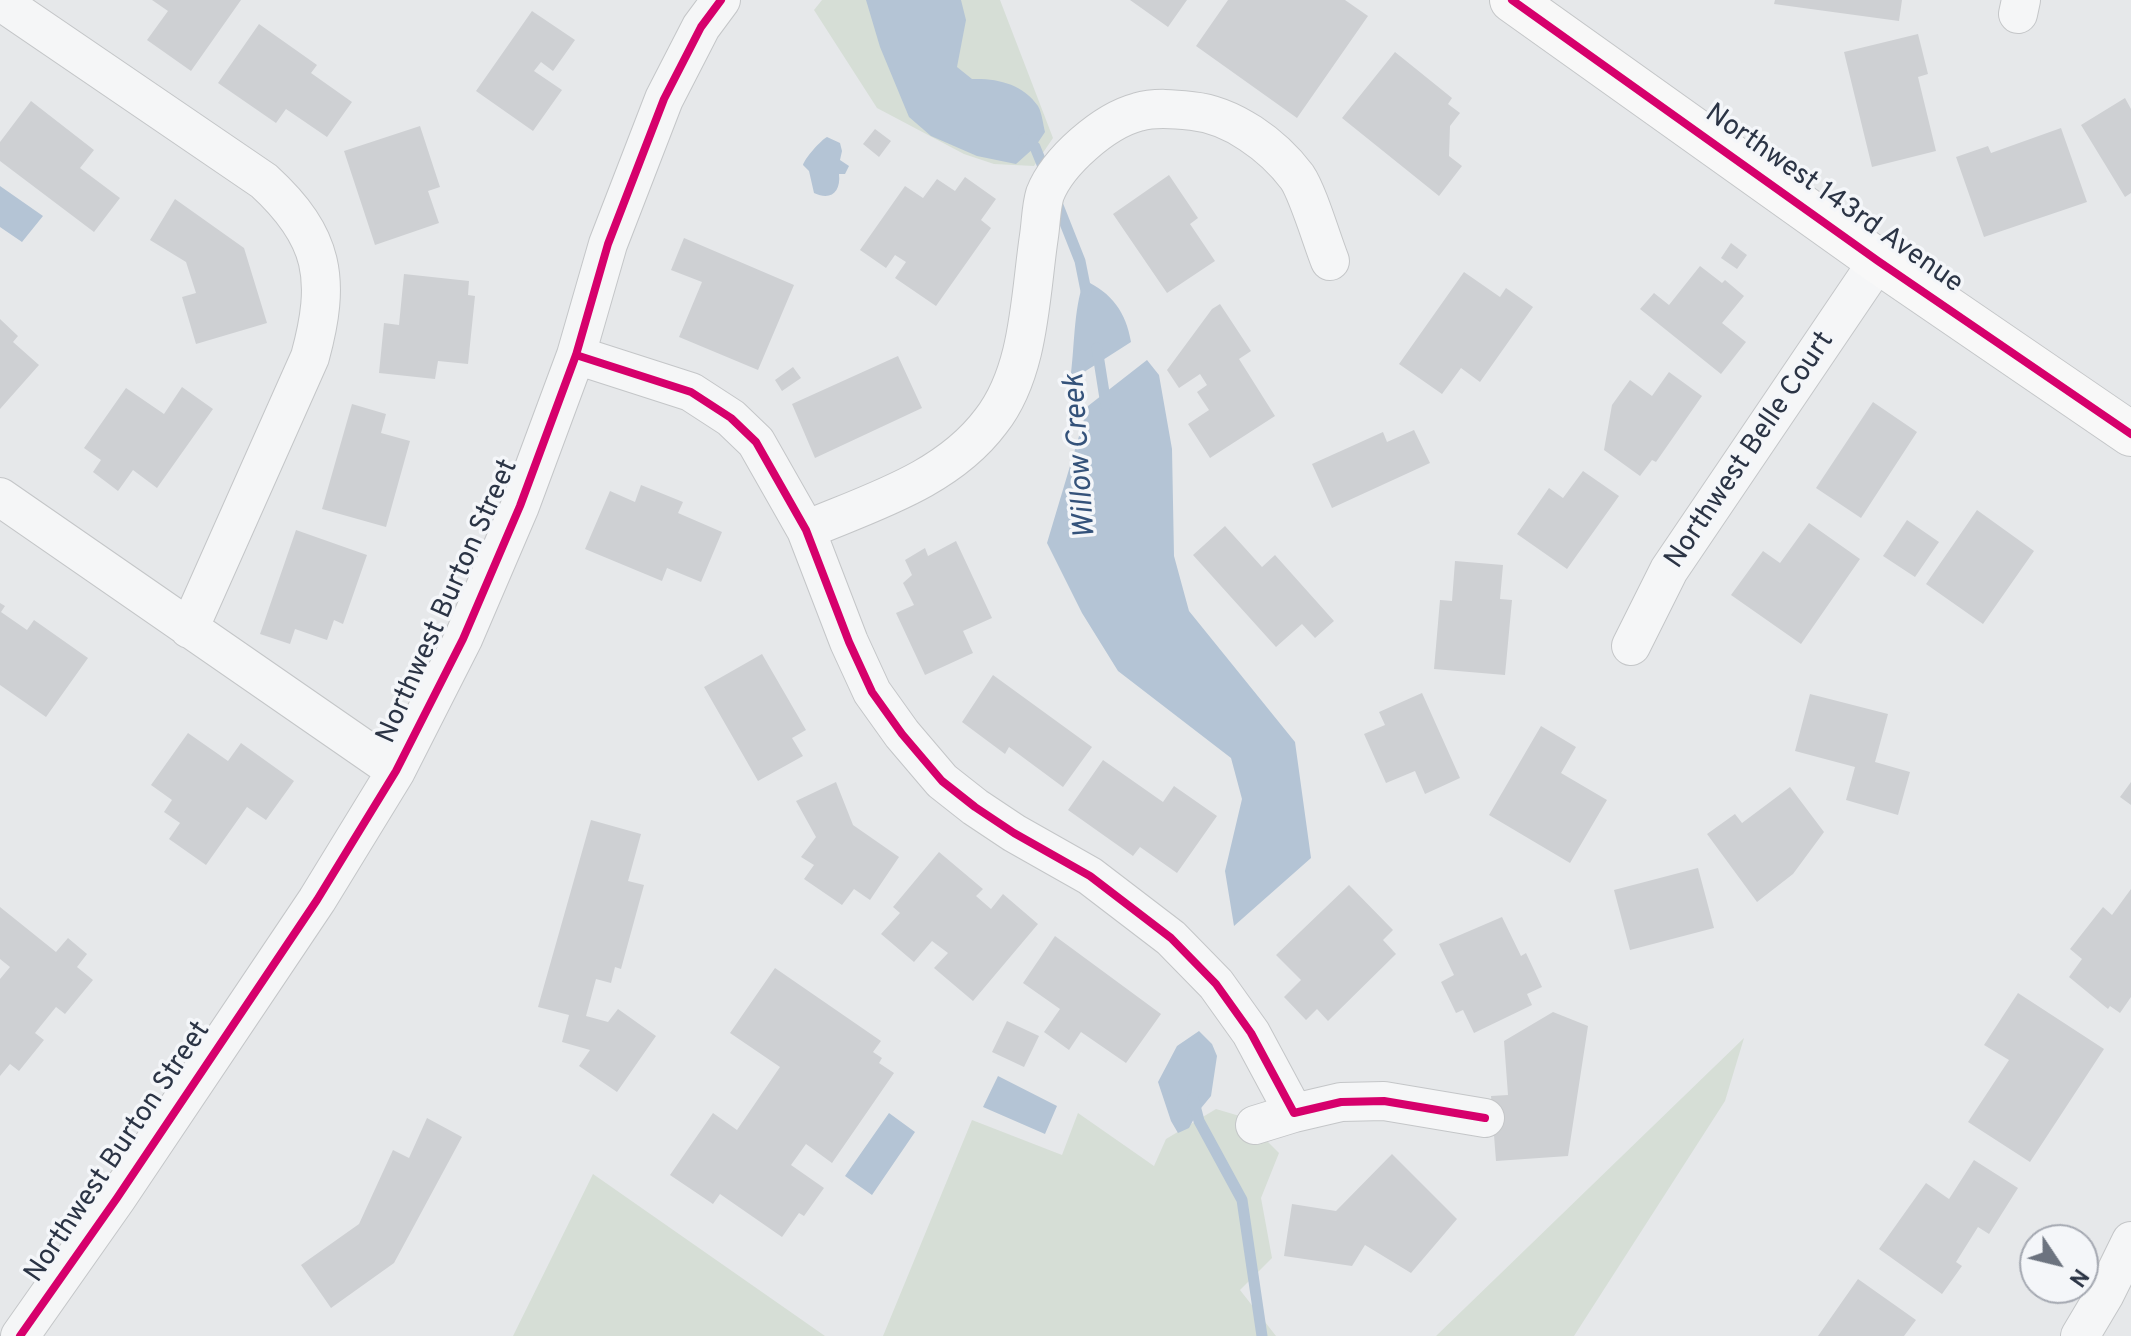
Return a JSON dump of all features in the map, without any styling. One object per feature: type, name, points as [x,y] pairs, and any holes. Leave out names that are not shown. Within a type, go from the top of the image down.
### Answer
[{"type":"main road","name":"Northwest 143rd Avenue","points":[[1512,0],[1878,261],[2131,434]]},
{"type":"street","name":"Northwest Burton Street","points":[[20,1336],[117,1198],[309,912],[396,771],[463,639],[515,519],[576,355],[608,244],[664,99],[701,27],[721,0]]},
{"type":"street","points":[[0,1],[264,181],[298,217],[313,243],[322,280],[321,316],[310,357],[189,629]]},
{"type":"street","points":[[806,530],[926,478],[970,446],[993,420],[1010,388],[1022,352],[1045,194],[1082,145],[1107,126],[1138,112],[1165,109],[1200,112],[1232,122],[1264,143],[1298,179],[1330,261]]},
{"type":"street","name":"Northwest Belle Court","points":[[1631,646],[1669,570],[1878,261]]},
{"type":"street","points":[[576,355],[691,392],[731,418],[756,442],[806,530],[872,692],[902,734],[942,781],[975,807],[1090,876],[1171,938],[1216,984],[1251,1033],[1294,1113]]},
{"type":"street","points":[[0,497],[396,771]]},
{"type":"street","points":[[1255,1125],[1341,1102],[1384,1101],[1485,1118]]},
{"type":"street","points":[[2080,1336],[2118,1304],[2131,1241]]},
{"type":"shaded area","points":[[822,0],[1000,0],[1053,138],[1034,166],[994,164],[964,154],[877,108],[814,10]]},
{"type":"shaded area","points":[[1744,1038],[1725,1101],[1574,1336],[1436,1336]]},
{"type":"shaded area","points":[[1216,1109],[1243,1117],[1279,1153],[1261,1198],[1272,1258],[1240,1290],[1276,1336],[883,1336],[972,1120],[1062,1155],[1078,1113],[1154,1166],[1166,1139]]},
{"type":"shaded area","points":[[593,1174],[825,1336],[513,1336]]},
{"type":"water","points":[[866,0],[961,0],[966,20],[957,67],[972,79],[1009,84],[1032,98],[1039,109],[1045,132],[1035,147],[1016,164],[977,156],[931,136],[909,117],[880,47]]},
{"type":"water","points":[[827,137],[840,143],[840,160],[849,166],[845,174],[839,174],[834,193],[825,196],[814,193],[809,171],[803,165]]},
{"type":"water","points":[[0,186],[43,216],[22,242],[0,227]]},
{"type":"water","points":[[1084,280],[1110,297],[1125,321],[1131,342],[1070,381],[1076,317]]},
{"type":"water","points":[[1147,360],[1159,375],[1172,449],[1174,556],[1189,611],[1295,742],[1311,858],[1234,926],[1225,871],[1242,799],[1231,758],[1118,671],[1082,613],[1047,543],[1088,406]]},
{"type":"water","points":[[1199,1031],[1212,1044],[1217,1056],[1211,1096],[1189,1128],[1178,1133],[1158,1082],[1177,1046]]},
{"type":"water","points":[[998,1076],[1057,1106],[1045,1134],[983,1107]]},
{"type":"water","points":[[889,1113],[915,1132],[872,1195],[845,1176]]},
{"type":"building","points":[[152,0],[241,0],[191,71],[147,40],[168,11]]},
{"type":"building","points":[[1130,0],[1187,0],[1168,27]]},
{"type":"building","points":[[1228,0],[1345,0],[1368,16],[1297,118],[1196,46]]},
{"type":"building","points":[[1775,0],[1902,0],[1899,21],[1774,4]]},
{"type":"building","points":[[532,11],[575,40],[553,71],[541,62],[534,71],[562,90],[533,131],[476,91]]},
{"type":"building","points":[[259,24],[317,65],[311,73],[352,102],[327,137],[286,109],[276,123],[218,83]]},
{"type":"building","points":[[1918,34],[1928,74],[1918,77],[1936,151],[1872,167],[1844,52]]},
{"type":"building","points":[[1395,52],[1452,98],[1448,104],[1460,113],[1450,126],[1449,156],[1462,166],[1439,196],[1342,118]]},
{"type":"building","points":[[2125,98],[2131,109],[2131,193],[2125,197],[2081,125]]},
{"type":"building","points":[[31,101],[94,150],[80,168],[120,198],[94,232],[0,161],[0,142]]},
{"type":"building","points":[[420,126],[440,187],[428,191],[439,223],[375,245],[344,151]]},
{"type":"building","points":[[2061,128],[2087,202],[1984,237],[1956,157],[1988,146],[1991,153]]},
{"type":"building","points":[[875,129],[891,141],[879,157],[863,144]]},
{"type":"building","points":[[1169,175],[1198,218],[1190,224],[1215,261],[1167,293],[1113,214]]},
{"type":"building","points":[[965,177],[996,199],[981,220],[991,228],[936,306],[895,278],[906,262],[895,255],[886,268],[860,250],[905,186],[923,198],[937,179],[955,191]]},
{"type":"building","points":[[175,199],[244,248],[267,323],[196,344],[182,297],[196,293],[186,262],[150,240]]},
{"type":"building","points":[[684,238],[794,285],[758,370],[679,337],[702,282],[671,270]]},
{"type":"building","points":[[1731,243],[1747,255],[1737,269],[1721,258]]},
{"type":"building","points":[[1700,266],[1722,283],[1725,280],[1744,296],[1722,323],[1746,342],[1721,374],[1640,309],[1654,293],[1669,305]]},
{"type":"building","points":[[1464,272],[1500,297],[1506,288],[1533,307],[1480,382],[1461,368],[1442,394],[1399,364]]},
{"type":"building","points":[[404,274],[469,281],[468,295],[475,296],[468,364],[438,361],[435,379],[379,373],[384,323],[399,325]]},
{"type":"building","points":[[1220,304],[1251,351],[1239,359],[1275,416],[1210,458],[1188,424],[1209,410],[1197,392],[1207,385],[1200,374],[1179,388],[1167,370],[1212,309]]},
{"type":"building","points":[[0,319],[18,336],[13,342],[39,365],[0,409]]},
{"type":"building","points":[[898,356],[922,408],[815,458],[792,404]]},
{"type":"building","points":[[793,367],[801,378],[782,391],[775,380]]},
{"type":"building","points":[[1669,372],[1702,396],[1656,462],[1652,460],[1640,476],[1604,450],[1612,405],[1630,380],[1652,396]]},
{"type":"building","points":[[182,387],[213,409],[157,488],[133,470],[118,491],[93,472],[101,460],[84,448],[126,388],[164,414]]},
{"type":"building","points":[[1873,402],[1917,432],[1861,518],[1816,488]]},
{"type":"building","points":[[352,404],[386,414],[381,433],[410,441],[386,527],[322,509]]},
{"type":"building","points":[[1414,430],[1430,463],[1332,508],[1312,464],[1383,432],[1387,442]]},
{"type":"building","points":[[1583,471],[1619,496],[1567,569],[1517,534],[1549,488],[1563,498]]},
{"type":"building","points":[[641,485],[683,502],[678,513],[722,532],[701,582],[667,568],[662,581],[585,549],[610,491],[635,502]]},
{"type":"building","points":[[1977,510],[2034,551],[1983,624],[1926,584]]},
{"type":"building","points":[[1907,520],[1939,542],[1915,577],[1883,556]]},
{"type":"building","points":[[1809,523],[1860,559],[1801,644],[1731,595],[1763,551],[1780,563]]},
{"type":"building","points":[[1225,526],[1262,567],[1275,555],[1334,621],[1315,638],[1302,624],[1276,647],[1193,555]]},
{"type":"building","points":[[296,530],[367,555],[343,624],[334,620],[327,640],[295,629],[290,644],[260,634]]},
{"type":"building","points":[[956,541],[992,618],[963,631],[973,653],[925,675],[896,613],[914,605],[903,583],[912,575],[905,560],[925,548],[928,556]]},
{"type":"building","points":[[1455,561],[1503,565],[1500,599],[1512,600],[1505,675],[1434,669],[1440,600],[1452,601]]},
{"type":"building","points":[[0,603],[5,606],[1,612],[27,630],[34,620],[88,658],[46,717],[0,685]]},
{"type":"building","points":[[762,654],[806,730],[792,738],[803,756],[758,781],[704,687]]},
{"type":"building","points":[[993,675],[1092,747],[1063,787],[1009,747],[1005,754],[962,722]]},
{"type":"building","points":[[1422,693],[1460,778],[1425,794],[1415,771],[1386,783],[1364,734],[1385,725],[1379,712]]},
{"type":"building","points":[[1810,694],[1888,714],[1875,762],[1910,772],[1898,815],[1846,800],[1855,767],[1795,751]]},
{"type":"building","points":[[1541,726],[1576,747],[1561,773],[1607,800],[1570,863],[1489,815]]},
{"type":"building","points":[[188,733],[228,761],[241,743],[294,781],[266,820],[247,807],[206,865],[169,839],[180,823],[164,812],[172,800],[151,785]]},
{"type":"building","points":[[1103,760],[1163,802],[1174,786],[1217,816],[1177,873],[1140,847],[1133,856],[1068,810]]},
{"type":"building","points":[[836,782],[853,825],[899,857],[870,900],[854,889],[842,905],[804,879],[814,865],[801,857],[816,837],[796,801]]},
{"type":"building","points":[[2131,782],[2131,805],[2120,797]]},
{"type":"building","points":[[1790,787],[1824,832],[1793,874],[1757,902],[1707,834],[1735,814],[1742,823]]},
{"type":"building","points":[[591,820],[641,834],[628,881],[644,885],[621,969],[615,967],[611,983],[596,979],[586,1016],[608,1022],[618,1009],[656,1036],[617,1092],[579,1066],[590,1050],[562,1042],[569,1015],[538,1007]]},
{"type":"building","points":[[939,852],[983,889],[976,896],[991,909],[1003,894],[1038,924],[973,1001],[934,968],[948,953],[932,941],[914,962],[881,934],[900,913],[893,907]]},
{"type":"building","points":[[1698,868],[1714,928],[1630,950],[1614,890]]},
{"type":"building","points":[[1349,885],[1393,930],[1383,940],[1396,954],[1328,1021],[1317,1009],[1306,1020],[1284,997],[1301,980],[1276,955]]},
{"type":"building","points":[[2131,889],[2131,997],[2120,1013],[2110,1006],[2108,1009],[2069,977],[2082,959],[2070,949],[2103,907],[2112,915]]},
{"type":"building","points":[[0,907],[56,952],[68,938],[87,954],[77,967],[93,980],[65,1014],[56,1007],[35,1033],[44,1040],[19,1071],[10,1064],[0,1076],[0,979],[10,967],[0,959]]},
{"type":"building","points":[[1502,917],[1521,956],[1526,953],[1542,987],[1527,994],[1532,1005],[1474,1033],[1463,1010],[1456,1013],[1441,982],[1454,975],[1439,944]]},
{"type":"building","points":[[1055,936],[1161,1014],[1126,1063],[1081,1032],[1069,1050],[1044,1032],[1060,1009],[1023,983]]},
{"type":"building","points":[[775,968],[881,1041],[873,1052],[882,1058],[879,1063],[894,1073],[832,1163],[806,1144],[791,1165],[824,1188],[804,1216],[799,1213],[782,1237],[720,1194],[713,1204],[670,1175],[713,1113],[737,1130],[780,1067],[730,1033]]},
{"type":"building","points":[[2018,993],[2104,1049],[2030,1162],[1968,1122],[2009,1060],[1984,1045]]},
{"type":"building","points":[[1553,1012],[1588,1026],[1568,1156],[1496,1161],[1491,1096],[1508,1095],[1504,1041]]},
{"type":"building","points":[[1007,1021],[1039,1036],[1024,1067],[992,1052]]},
{"type":"building","points":[[427,1118],[462,1137],[394,1263],[331,1308],[301,1265],[359,1224],[393,1150],[409,1158]]},
{"type":"building","points":[[1392,1154],[1457,1219],[1411,1273],[1365,1245],[1352,1266],[1284,1256],[1292,1204],[1336,1211]]},
{"type":"building","points":[[1974,1160],[2018,1188],[1989,1234],[1978,1227],[1956,1262],[1962,1266],[1942,1294],[1879,1249],[1926,1183],[1949,1199]]},
{"type":"building","points":[[1858,1279],[1916,1320],[1904,1336],[1818,1336]]},
{"type":"waterway","name":"Willow Creek","points":[[1024,139],[1035,147],[1046,174]]},
{"type":"waterway","name":"Willow Creek","points":[[1055,198],[1080,261],[1086,291]]},
{"type":"waterway","name":"Willow Creek","points":[[1097,348],[1106,405]]},
{"type":"waterway","name":"Willow Creek","points":[[1193,1098],[1199,1121],[1242,1200],[1262,1336]]},
{"type":"cycle path","points":[[20,1336],[117,1198],[317,900],[396,771],[463,639],[520,506],[576,355],[608,244],[664,99],[701,27],[721,0]]},
{"type":"cycle path","points":[[1512,0],[1878,261],[2131,434]]},
{"type":"cycle path","points":[[576,355],[691,392],[731,418],[756,442],[806,530],[849,642],[872,692],[902,734],[942,781],[975,807],[1090,876],[1171,938],[1216,984],[1251,1033],[1294,1113],[1341,1102],[1384,1101],[1485,1118]]}]
